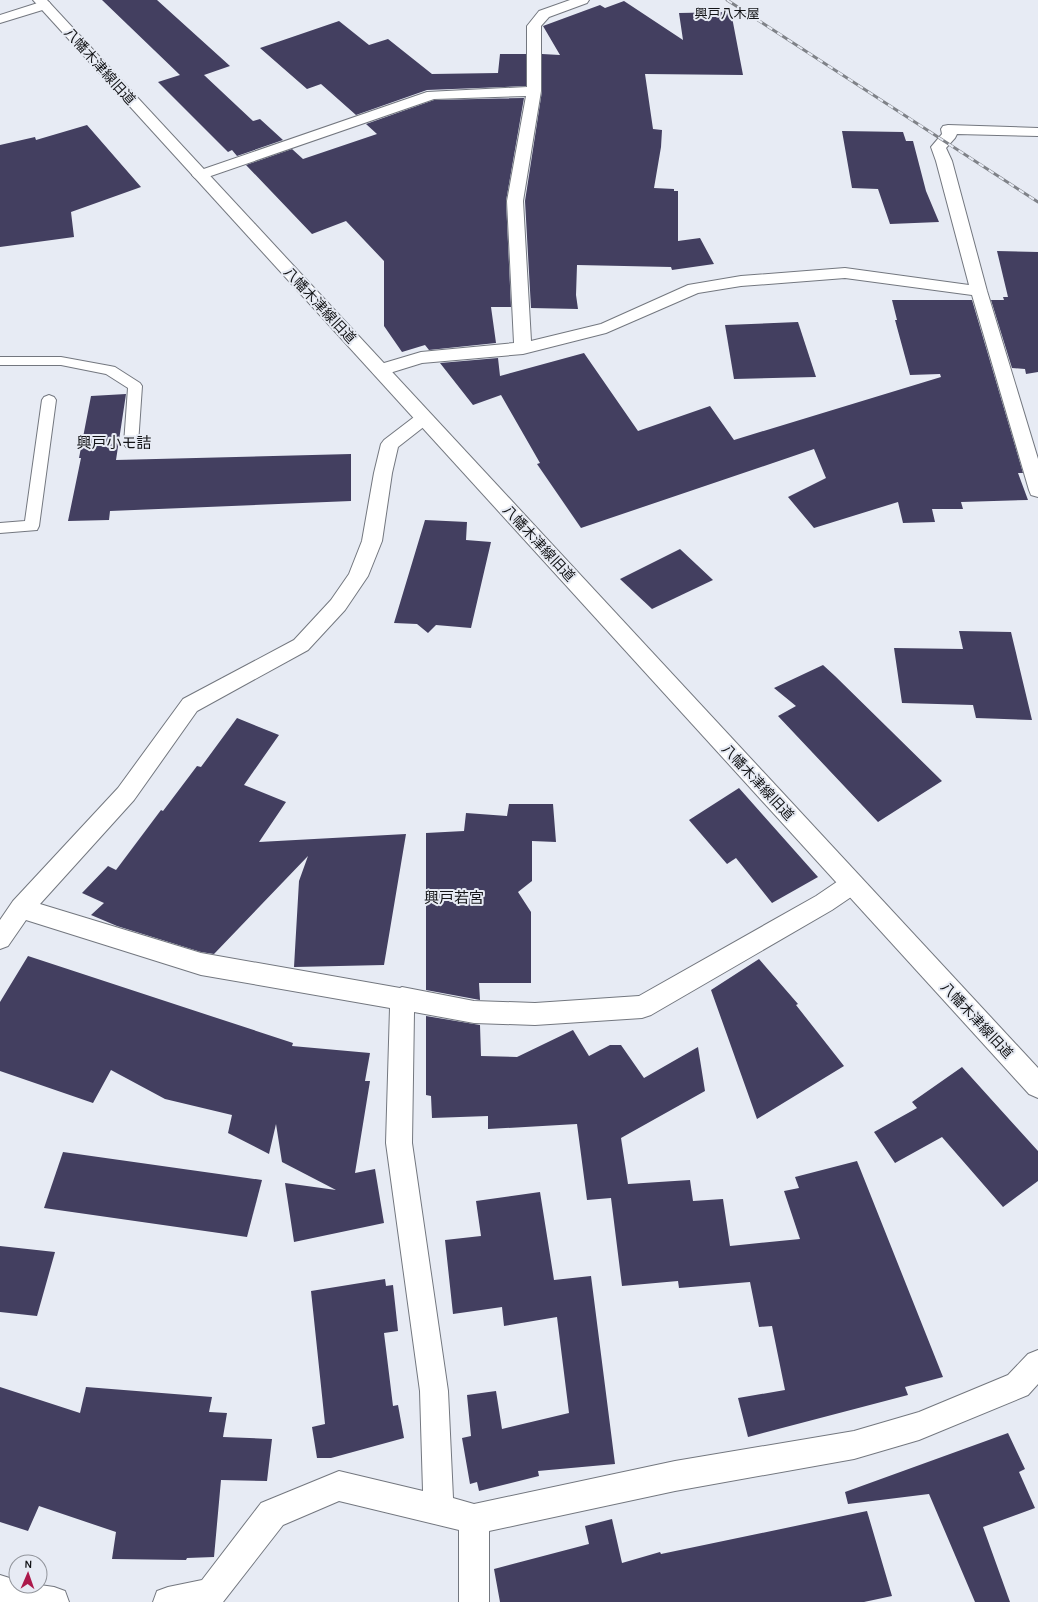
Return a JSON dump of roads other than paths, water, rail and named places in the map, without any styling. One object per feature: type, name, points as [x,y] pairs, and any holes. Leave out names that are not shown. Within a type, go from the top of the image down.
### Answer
[{"type":"street","points":[[523,348],[514,201],[534,91],[534,26],[544,14],[582,0]]},
{"type":"street","points":[[0,19],[42,2]]},
{"type":"street","name":"八幡木津線旧道","points":[[42,2],[1038,1086]]},
{"type":"street","points":[[200,175],[432,94],[534,91]]},
{"type":"street","points":[[1038,132],[948,129],[950,135],[938,147],[944,161],[979,291],[1038,490]]},
{"type":"street","points":[[380,370],[420,358],[523,348],[606,328],[694,289],[742,281],[845,273],[979,291]]},
{"type":"street","points":[[0,939],[21,908],[126,794],[190,705],[301,645],[338,605],[358,576],[372,541],[383,473],[390,444],[424,418]]},
{"type":"street","points":[[21,908],[201,964],[482,1012],[535,1014],[642,1007],[824,903],[852,884]]},
{"type":"street","points":[[402,998],[399,1143],[434,1391],[439,1509]]},
{"type":"street","points":[[168,1602],[210,1597],[272,1514],[339,1486],[474,1518],[675,1476],[854,1445],[919,1426],[1018,1385],[1038,1364]]},
{"type":"street","points":[[474,1518],[474,1602]]},
{"type":"street","points":[[0,1590],[25,1598],[54,1602]]},
{"type":"lane","points":[[0,361],[61,361],[110,370],[134,386],[131,444]]},
{"type":"lane","points":[[0,528],[32,526],[49,400]]},
{"type":"railway","points":[[727,0],[1038,202]]},
{"type":"district","name":"興戸八木屋","points":[[727,13]]},
{"type":"district","name":"興戸小モ詰","points":[[114,443]]},
{"type":"district","name":"興戸若宮","points":[[454,898]]}]
